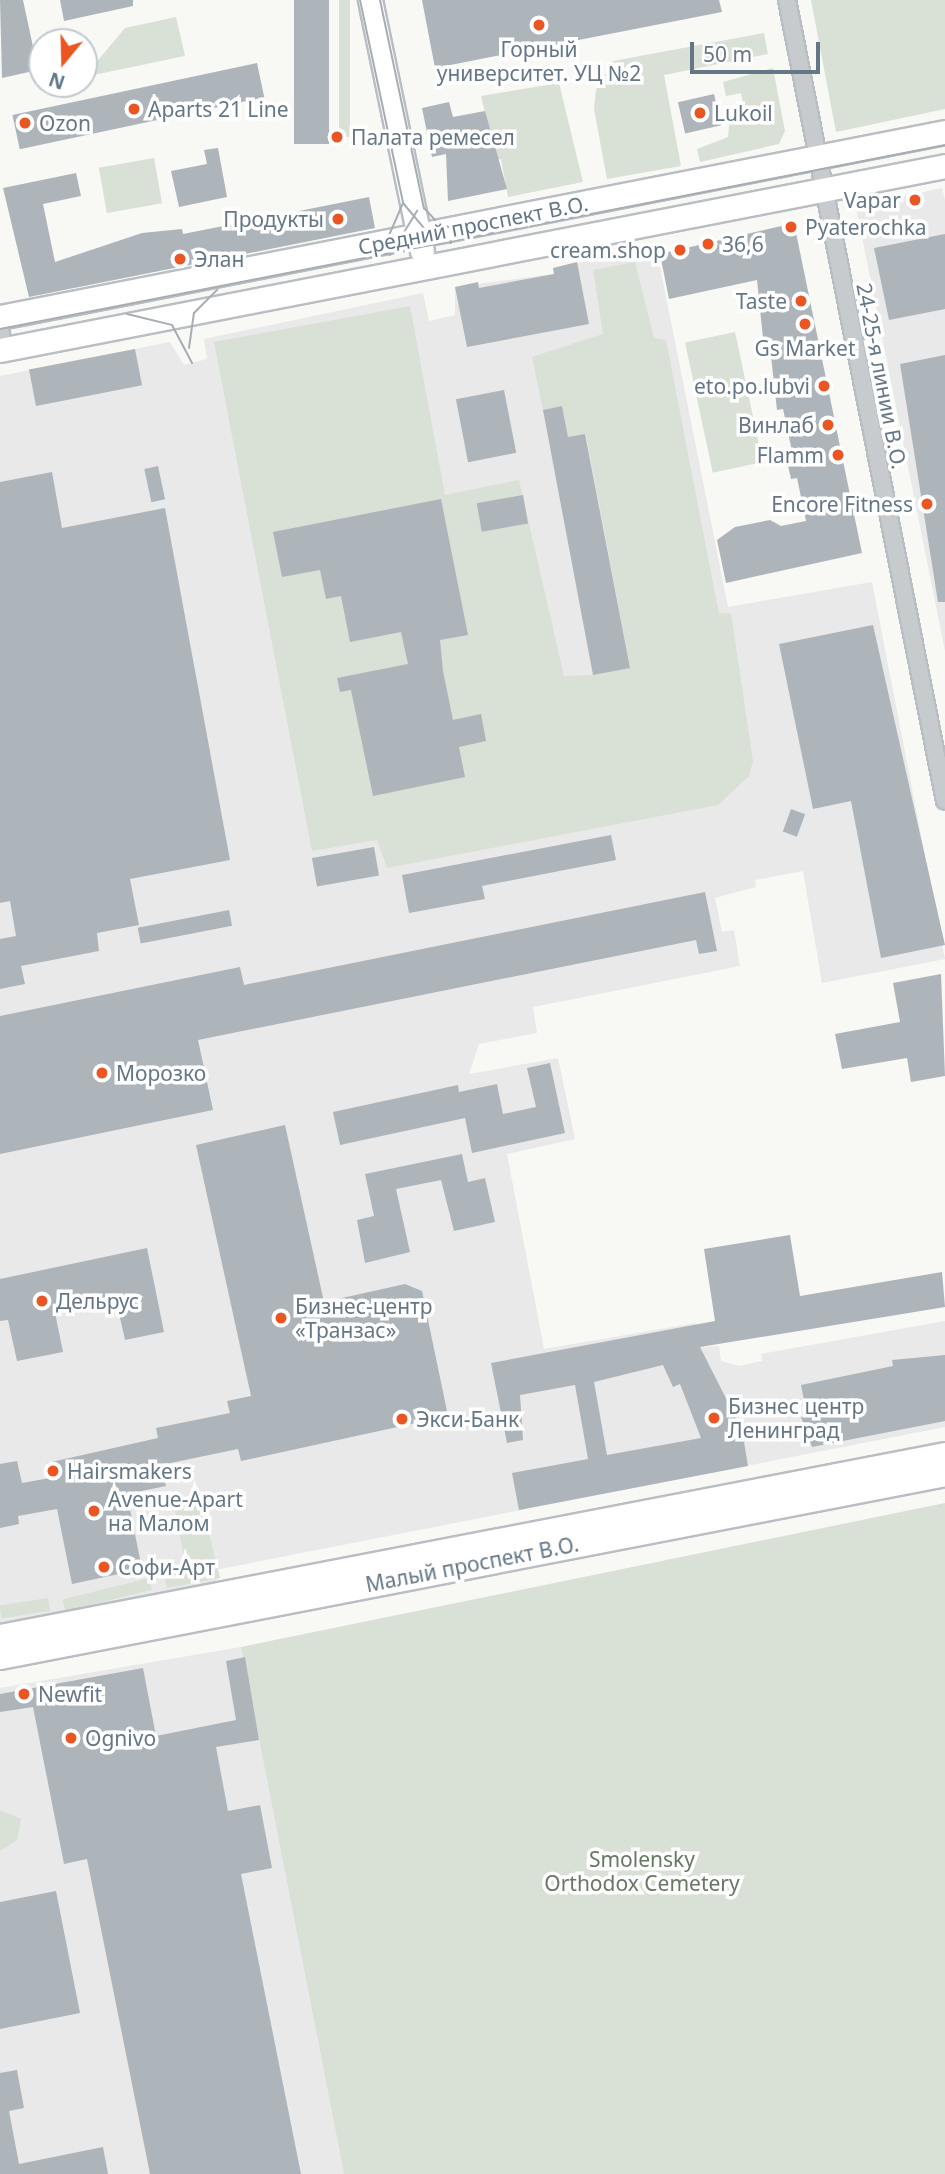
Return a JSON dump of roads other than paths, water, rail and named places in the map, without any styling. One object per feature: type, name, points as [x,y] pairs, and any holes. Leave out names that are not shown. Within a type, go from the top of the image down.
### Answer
[{"type":"main road","points":[[370,0],[425,268]]},
{"type":"main road","name":"Средний проспект В.О.","points":[[0,317],[945,132]]},
{"type":"main road","name":"Средний проспект В.О.","points":[[1,343],[425,268],[945,166]]},
{"type":"main road","name":"Малый проспект В.О.","points":[[0,1636],[945,1454]]},
{"type":"main road","name":"Малый проспект В.О.","points":[[0,1657],[945,1474]]},
{"type":"street","name":"24-25-я линии В.О.","points":[[787,0],[945,801]]},
{"type":"tram line","points":[[360,0],[403,203],[424,228],[451,243]]},
{"type":"tram line","points":[[380,0],[424,208],[439,224],[472,234]]},
{"type":"tram line","points":[[0,329],[945,145]]},
{"type":"tram line","points":[[367,255],[387,240],[403,203]]},
{"type":"tram line","points":[[390,255],[417,211]]},
{"type":"tram line","points":[[189,348],[194,313],[217,290]]},
{"type":"tram line","points":[[127,314],[172,325],[192,363]]},
{"type":"place","name":"Горный университет. УЦ №2","points":[[539,25]]},
{"type":"place","name":"Aparts 21 Line","points":[[134,109]]},
{"type":"place","name":"Lukoil","points":[[700,113]]},
{"type":"place","name":"Ozon","points":[[25,123]]},
{"type":"place","name":"Палата ремесел","points":[[337,137]]},
{"type":"place","name":"Vapar","points":[[915,200]]},
{"type":"place","name":"Продукты","points":[[338,219]]},
{"type":"place","name":"Pyaterochka","points":[[791,227]]},
{"type":"place","name":"36,6","points":[[708,244]]},
{"type":"place","name":"cream.shop","points":[[680,250]]},
{"type":"place","name":"Элан","points":[[180,259]]},
{"type":"place","name":"Taste","points":[[801,301]]},
{"type":"place","name":"Gs Market","points":[[805,324]]},
{"type":"place","name":"eto.po.lubvi","points":[[824,386]]},
{"type":"place","name":"Винлаб","points":[[828,425]]},
{"type":"place","name":"Flamm","points":[[838,455]]},
{"type":"place","name":"Encore Fitness","points":[[927,504]]},
{"type":"place","name":"Морозко","points":[[102,1073]]},
{"type":"place","name":"Дельрус","points":[[42,1301]]},
{"type":"place","name":"Бизнес-центр «Транзас»","points":[[281,1318]]},
{"type":"place","name":"Бизнес центр Ленинград","points":[[714,1418]]},
{"type":"place","name":"Экси-Банк","points":[[402,1419]]},
{"type":"place","name":"Hairsmakers","points":[[53,1471]]},
{"type":"place","name":"Аvenue-Apart на Малом","points":[[94,1511]]},
{"type":"place","name":"Софи-Арт","points":[[104,1567]]},
{"type":"place","name":"Newfit","points":[[24,1694]]},
{"type":"place","name":"Ognivo","points":[[71,1738]]},
{"type":"park label","name":"Smolensky Orthodox Cemetery","points":[[642,1871]]}]
